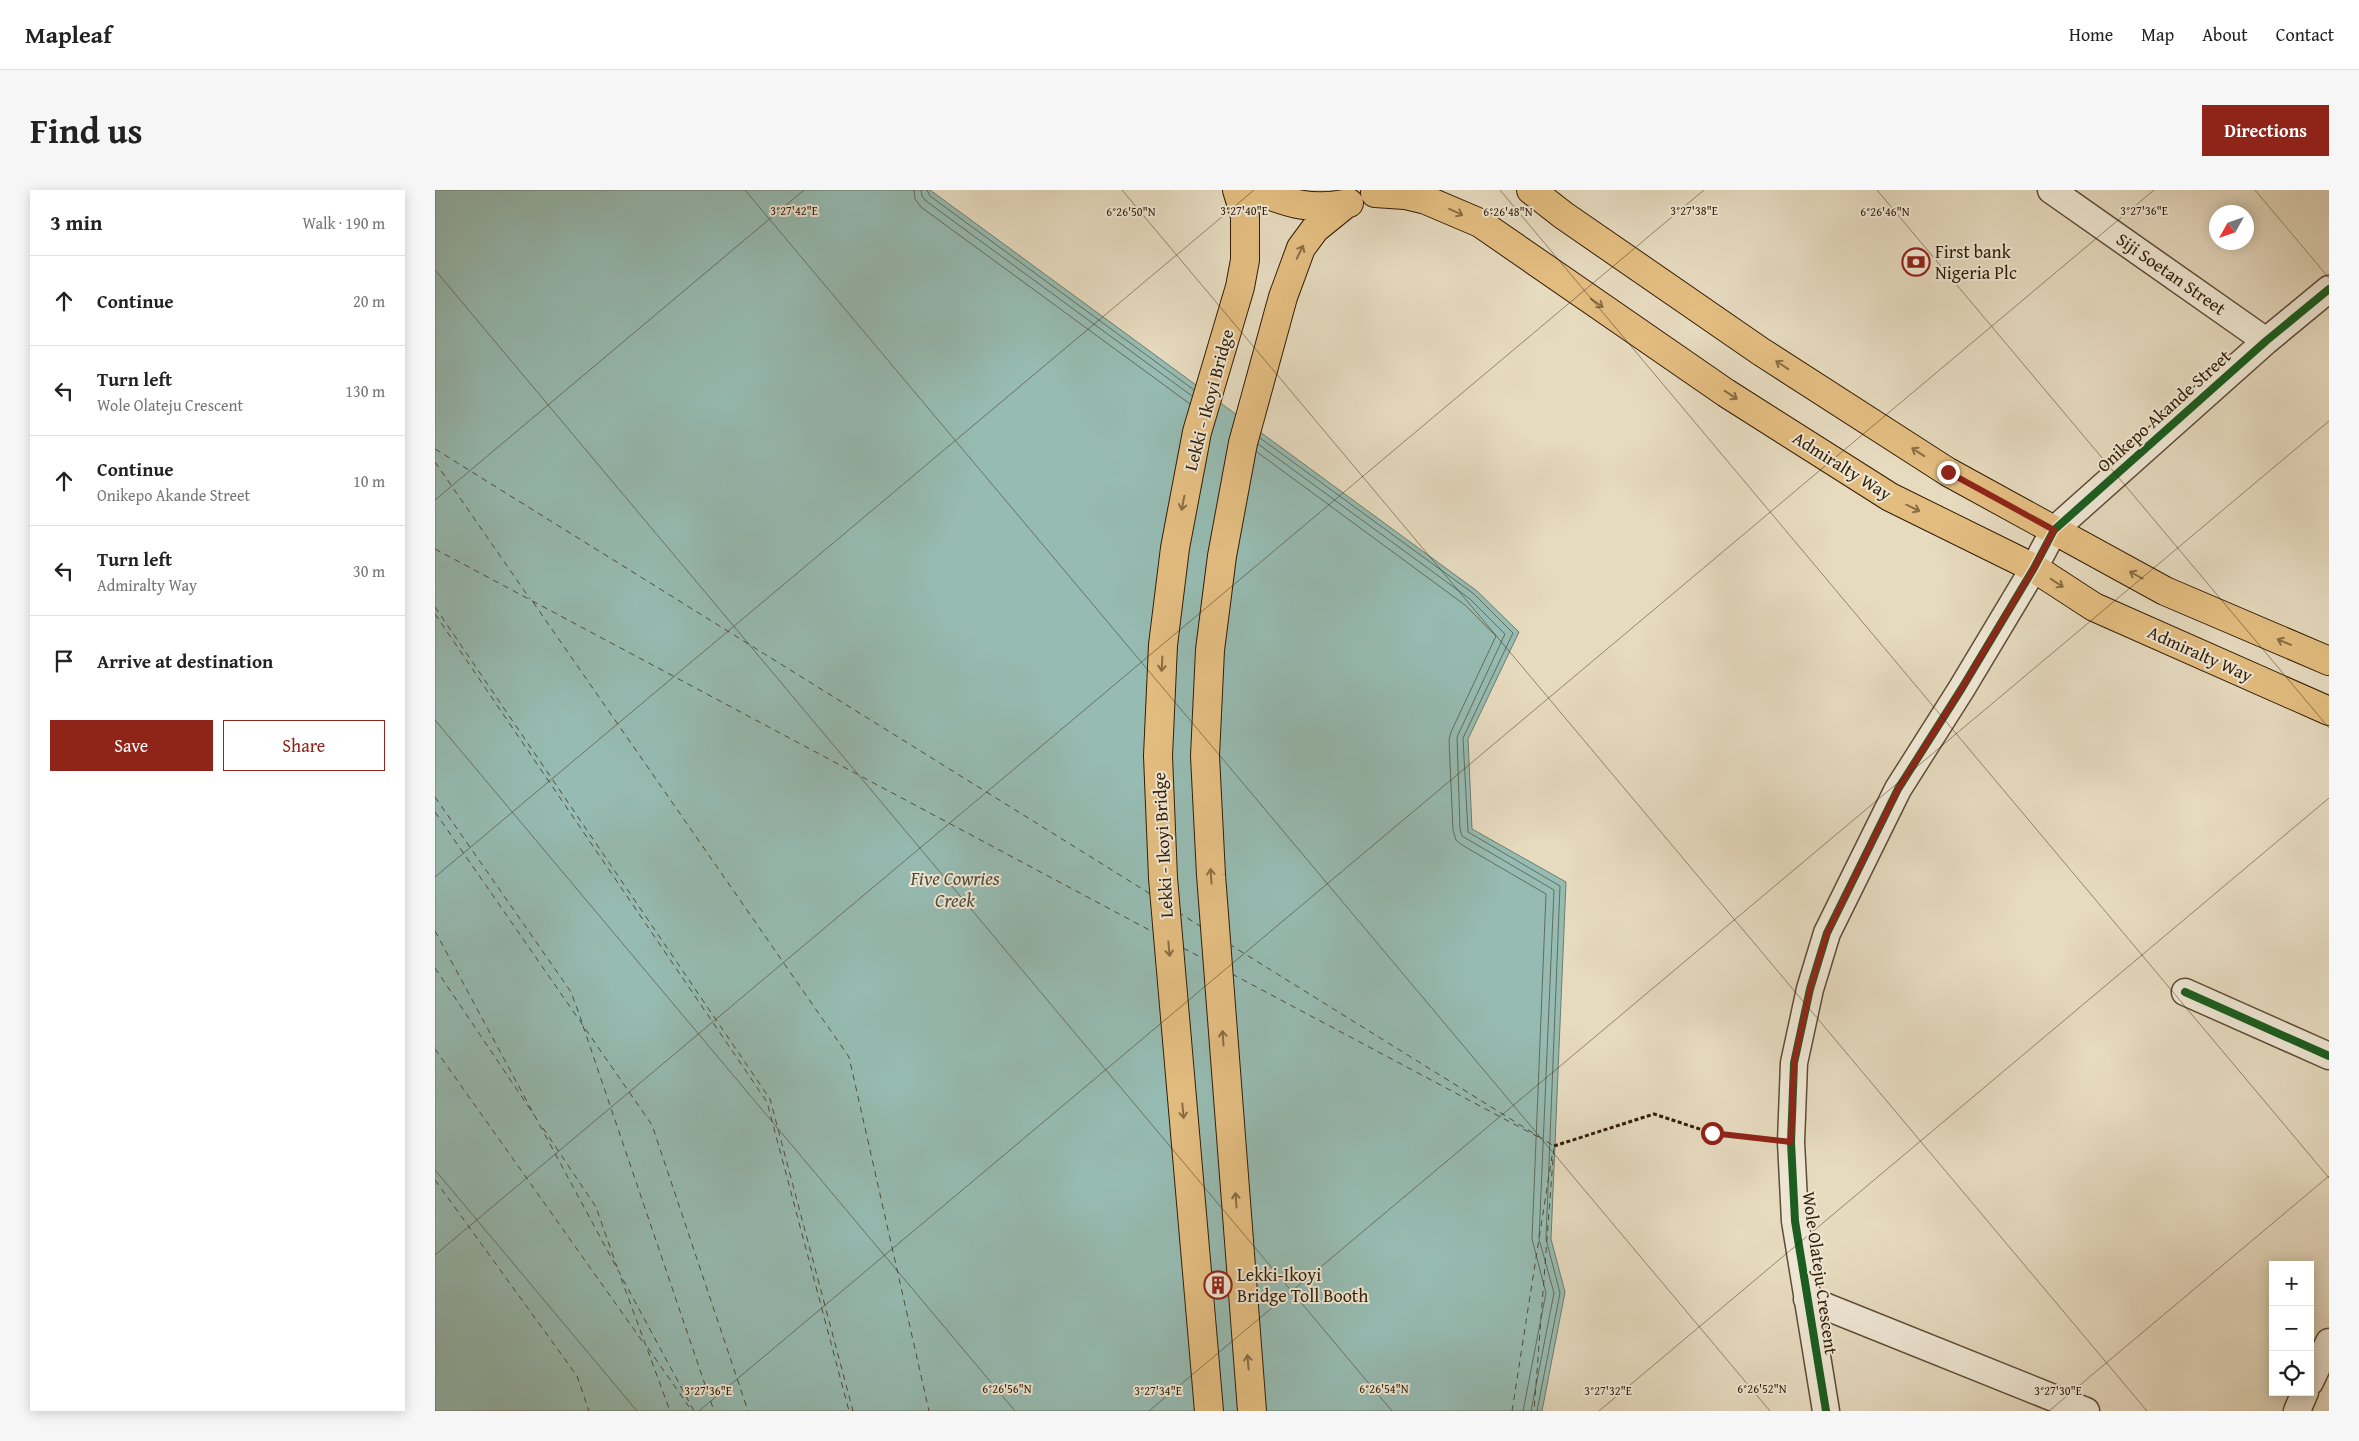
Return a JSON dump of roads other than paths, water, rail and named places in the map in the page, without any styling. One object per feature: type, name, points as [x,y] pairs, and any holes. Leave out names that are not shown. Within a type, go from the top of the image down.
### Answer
[{"type":"main road","name":"Lekki - Ikoyi Bridge","points":[[1209,1411],[1163,878],[1158,756],[1163,645],[1175,548],[1197,432],[1240,287],[1246,239],[1245,216],[1237,190]]},
{"type":"main road","points":[[1257,190],[1285,202],[1316,207],[1347,204],[1377,192]]},
{"type":"main road","points":[[1531,190],[1563,215],[1761,351],[1948,472],[2165,591],[2329,661]]},
{"type":"main road","name":"Admiralty Way","points":[[1377,192],[1405,195],[1426,200],[1480,223],[1727,393],[1890,497],[2034,568],[2094,607],[2329,711]]},
{"type":"main road","points":[[1252,1411],[1211,875],[1205,756],[1210,650],[1222,556],[1243,443],[1283,297],[1301,248],[1315,230],[1347,204]]},
{"type":"street","name":"Siji Soetan Street","points":[[2051,190],[2266,340]]},
{"type":"street","name":"Onikepo Akande Street","points":[[2034,568],[2054,530],[2266,340],[2329,289]]},
{"type":"street","name":"Wole Olateju Crescent","points":[[1826,1411],[1795,1222],[1791,1142],[1794,1063],[1810,989],[1827,933],[1898,789],[1962,688],[2034,568]]},
{"type":"street","points":[[2185,992],[2329,1056]]},
{"type":"street","points":[[1807,1299],[2087,1411]]},
{"type":"street","points":[[2314,1374],[2329,1342]]},
{"type":"street","points":[[2297,1411],[2303,1396]]},
{"type":"water","name":"Five Cowries Creek","points":[[435,190],[930,190],[1477,591],[1519,632],[1468,739],[1472,829],[1566,882],[1551,1239],[1565,1292],[1542,1411],[435,1411]]},
{"type":"place","name":"First bank Nigeria Plc","points":[[1916,262]]},
{"type":"place","name":"Lekki-Ikoyi Bridge Toll Booth","points":[[1218,1285]]}]
